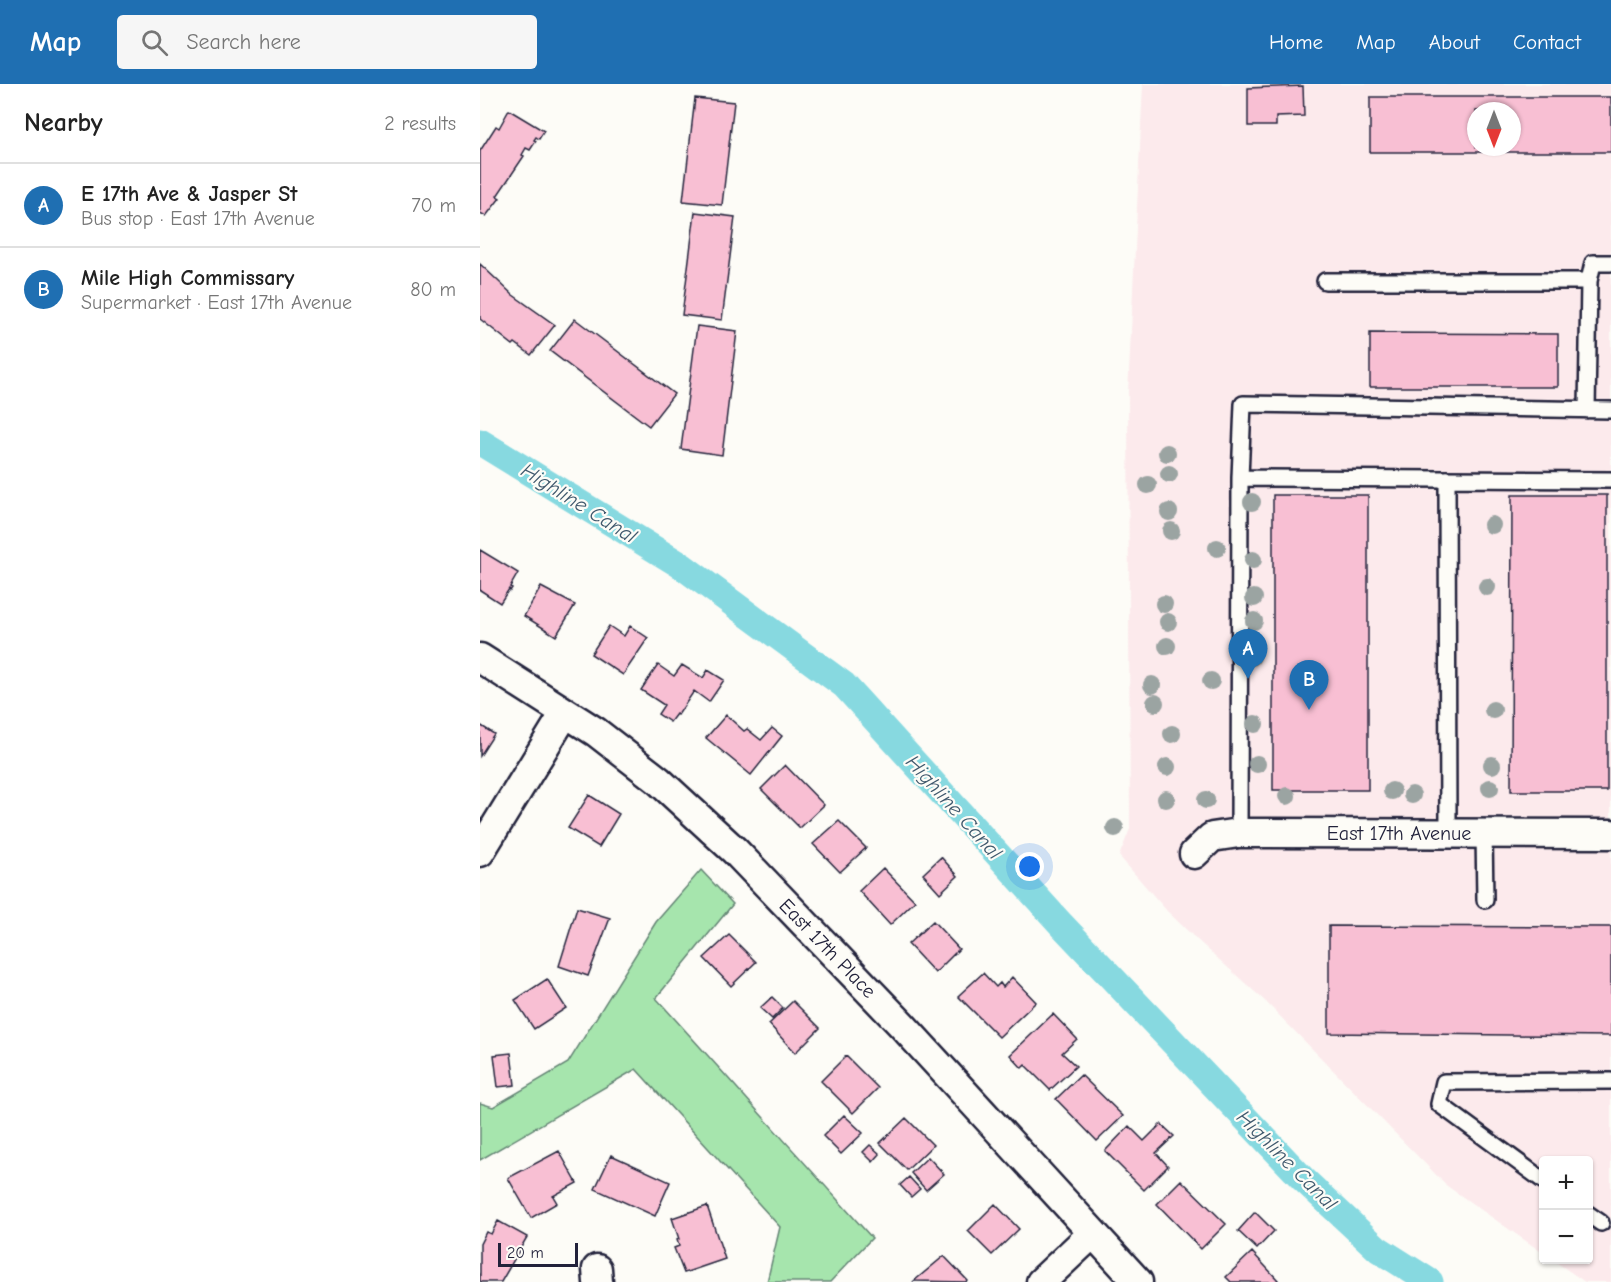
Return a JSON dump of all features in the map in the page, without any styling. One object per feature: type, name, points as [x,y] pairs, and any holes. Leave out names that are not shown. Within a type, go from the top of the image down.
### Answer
[{"type":"street","name":"East 17th Place","points":[[480,658],[596,732],[658,780],[735,851],[902,1025],[1138,1282]]},
{"type":"street","points":[[480,852],[565,713]]},
{"type":"street","name":"East 17th Avenue","points":[[1194,854],[1212,837],[1239,833],[1611,834]]},
{"type":"street","points":[[1041,1282],[1094,1233]]},
{"type":"lane","points":[[1587,410],[1589,281],[1593,263],[1611,262]]},
{"type":"lane","points":[[1325,281],[1589,281]]},
{"type":"lane","points":[[1239,833],[1240,478],[1243,404],[1611,410]]},
{"type":"lane","points":[[1240,478],[1611,480]]},
{"type":"lane","points":[[1447,479],[1448,833]]},
{"type":"lane","points":[[1484,833],[1485,900]]},
{"type":"lane","points":[[1539,1177],[1439,1104],[1443,1082],[1611,1080]]},
{"type":"lane","points":[[1593,1217],[1601,1223]]},
{"type":"shaded area","points":[[1143,84],[1611,84],[1611,1282],[1585,1282],[1559,1264],[1593,1264],[1593,1156],[1539,1156],[1539,1250],[1447,1186],[1266,1002],[1167,911],[1119,856],[1130,829],[1128,393]]},
{"type":"green space","points":[[701,870],[733,904],[656,998],[872,1238],[830,1282],[767,1282],[780,1227],[636,1069],[480,1160],[480,1103],[493,1107],[568,1063],[656,922]]},
{"type":"building","points":[[1303,86],[1304,116],[1276,117],[1276,126],[1248,126],[1248,88]]},
{"type":"building","points":[[1370,97],[1611,97],[1611,152],[1521,152],[1521,102],[1467,102],[1467,152],[1370,152]]},
{"type":"building","points":[[695,98],[734,102],[722,205],[683,201]]},
{"type":"building","points":[[509,110],[544,131],[539,139],[536,137],[530,150],[526,148],[522,155],[524,156],[497,196],[500,198],[486,216],[480,213],[480,151],[496,126],[499,128]]},
{"type":"building","points":[[695,212],[735,217],[722,320],[682,315]]},
{"type":"building","points":[[480,264],[513,295],[555,325],[531,355],[515,343],[513,345],[480,319]]},
{"type":"building","points":[[575,319],[674,394],[649,426],[550,351]]},
{"type":"building","points":[[697,326],[737,331],[722,455],[681,449]]},
{"type":"building","points":[[1370,333],[1558,334],[1558,387],[1370,387]]},
{"type":"building","points":[[1273,495],[1368,495],[1368,790],[1273,790]]},
{"type":"building","points":[[1512,495],[1607,495],[1607,791],[1511,791]]},
{"type":"building","points":[[480,550],[518,573],[510,587],[512,588],[500,603],[480,590]]},
{"type":"building","points":[[541,587],[575,605],[556,636],[524,616]]},
{"type":"building","points":[[609,626],[624,636],[630,626],[648,638],[623,675],[591,654]]},
{"type":"building","points":[[658,665],[674,676],[682,665],[703,678],[708,670],[724,680],[709,702],[694,691],[678,715],[676,714],[670,722],[658,714],[664,705],[641,690]]},
{"type":"building","points":[[726,715],[744,731],[747,729],[761,740],[772,728],[782,736],[751,775],[706,738]]},
{"type":"building","points":[[480,725],[494,734],[480,756]]},
{"type":"building","points":[[785,765],[824,805],[800,828],[761,789]]},
{"type":"building","points":[[589,795],[619,814],[599,847],[568,828]]},
{"type":"building","points":[[839,821],[866,848],[840,872],[813,844]]},
{"type":"building","points":[[941,857],[958,876],[940,893],[923,874]]},
{"type":"building","points":[[883,868],[915,901],[890,925],[859,891]]},
{"type":"building","points":[[577,908],[610,918],[588,976],[559,966]]},
{"type":"building","points":[[933,921],[959,949],[935,973],[908,944]]},
{"type":"building","points":[[1329,926],[1611,927],[1611,1036],[1329,1033]]},
{"type":"building","points":[[729,935],[756,962],[731,986],[704,958]]},
{"type":"building","points":[[983,973],[996,987],[1000,983],[1003,987],[1012,977],[1036,1002],[999,1037],[958,996]]},
{"type":"building","points":[[547,979],[566,1008],[534,1029],[515,1000]]},
{"type":"building","points":[[772,997],[783,1008],[772,1019],[760,1008]]},
{"type":"building","points":[[793,1001],[820,1028],[795,1053],[769,1024]]},
{"type":"building","points":[[1053,1014],[1077,1039],[1062,1053],[1076,1066],[1050,1090],[1025,1065],[1022,1068],[1010,1055]]},
{"type":"building","points":[[511,1053],[515,1085],[498,1087],[494,1055]]},
{"type":"building","points":[[846,1056],[878,1088],[853,1113],[821,1081]]},
{"type":"building","points":[[1081,1075],[1123,1116],[1097,1141],[1056,1099]]},
{"type":"building","points":[[844,1115],[863,1133],[841,1154],[823,1136]]},
{"type":"building","points":[[906,1118],[933,1145],[907,1170],[880,1143]]},
{"type":"building","points":[[1161,1124],[1174,1136],[1156,1153],[1168,1166],[1144,1190],[1105,1151],[1129,1126],[1144,1141]]},
{"type":"building","points":[[870,1145],[880,1154],[873,1162],[863,1152]]},
{"type":"building","points":[[559,1151],[577,1183],[553,1196],[557,1203],[531,1218],[508,1178]]},
{"type":"building","points":[[611,1155],[670,1182],[655,1216],[595,1189]]},
{"type":"building","points":[[928,1157],[944,1174],[926,1190],[911,1173]]},
{"type":"building","points":[[909,1177],[920,1189],[911,1197],[900,1185]]},
{"type":"building","points":[[1181,1180],[1226,1224],[1201,1249],[1157,1204]]},
{"type":"building","points":[[995,1204],[1019,1229],[992,1255],[968,1231]]},
{"type":"building","points":[[707,1206],[725,1259],[684,1273],[674,1248],[679,1246],[677,1240],[679,1239],[672,1218]]},
{"type":"building","points":[[1255,1212],[1274,1231],[1257,1249],[1238,1231]]},
{"type":"building","points":[[498,1221],[527,1237],[501,1282],[482,1282],[480,1281],[480,1244],[486,1232],[491,1234]]},
{"type":"building","points":[[1252,1252],[1278,1280],[1276,1282],[1231,1282],[1226,1277]]},
{"type":"building","points":[[944,1256],[967,1280],[966,1282],[914,1281]]},
{"type":"waterway","name":"Highline Canal","points":[[480,442],[682,566],[844,685],[1059,922],[1303,1179],[1378,1249],[1430,1282]]},
{"type":"place","name":"E 17th Ave & Jasper St","points":[[1248,679]]},
{"type":"place","name":"Mile High Commissary","points":[[1309,710]]}]
